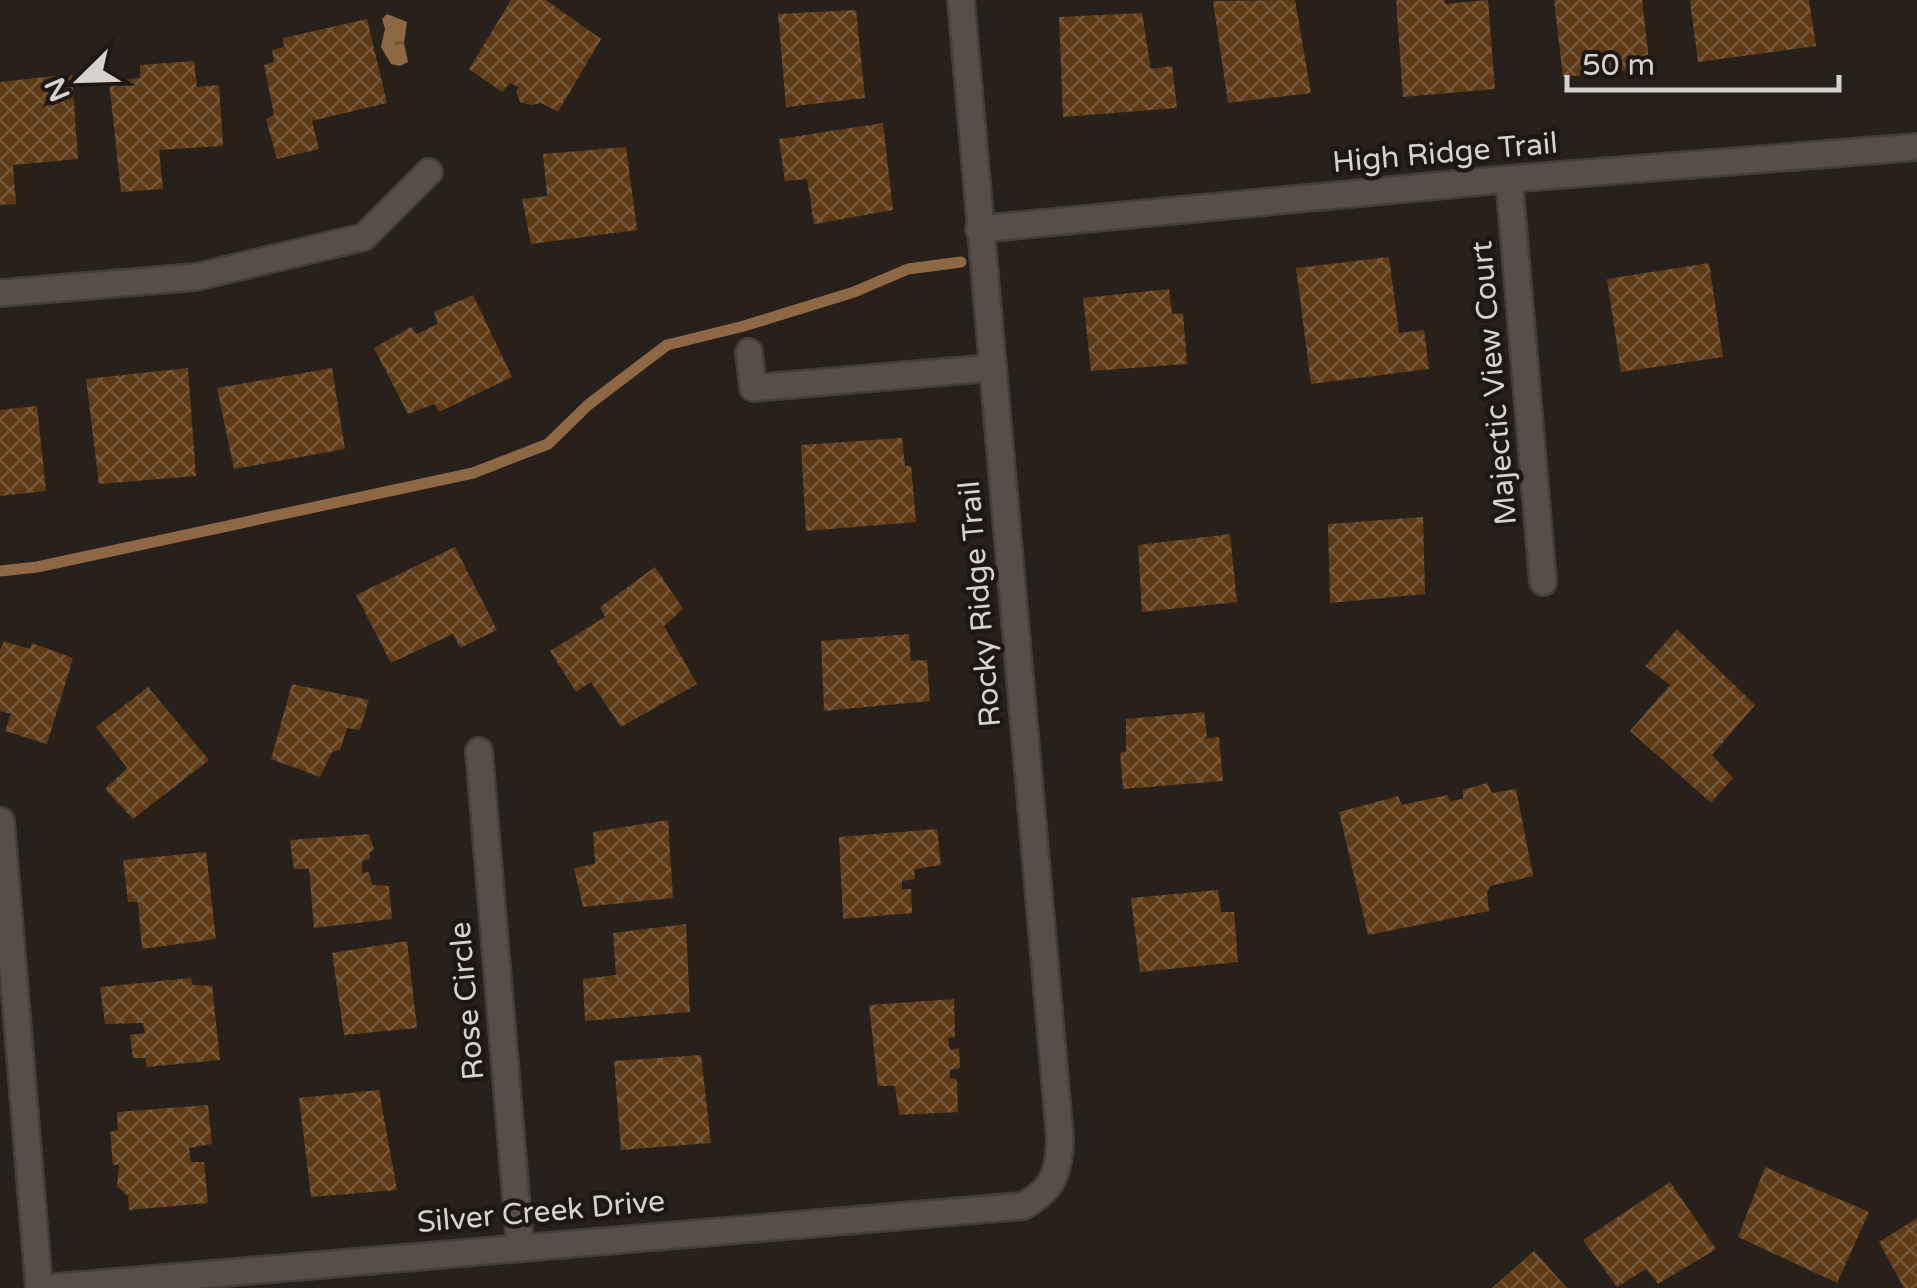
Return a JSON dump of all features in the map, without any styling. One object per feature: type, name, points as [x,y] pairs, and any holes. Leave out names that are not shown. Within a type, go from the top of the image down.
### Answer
[{"type":"street","name":"Rocky Ridge Trail","points":[[961,0],[1060,1138],[1059,1169],[1040,1196]]},
{"type":"street","name":"High Ridge Trail","points":[[979,229],[1509,179],[1917,147]]},
{"type":"street","points":[[0,293],[196,277],[364,238],[429,172]]},
{"type":"street","name":"Majectic View Court","points":[[1509,179],[1544,582]]},
{"type":"street","points":[[749,352],[753,388],[991,368]]},
{"type":"street","name":"Rose Circle","points":[[479,751],[520,1246]]},
{"type":"street","points":[[1,821],[42,1288]]},
{"type":"street","name":"Silver Creek Drive","points":[[42,1288],[992,1209],[1023,1206],[1040,1196]]},
{"type":"water","points":[[387,14],[407,22],[404,43],[408,62],[400,66],[391,64],[381,47],[385,29],[382,19]]},
{"type":"building","points":[[511,0],[546,0],[601,39],[558,112],[541,103],[520,102],[516,91],[519,87],[510,83],[502,92],[469,69]]},
{"type":"building","points":[[1295,0],[1311,93],[1228,103],[1213,1]]},
{"type":"building","points":[[1396,0],[1445,0],[1445,4],[1488,0],[1495,89],[1403,97]]},
{"type":"building","points":[[1554,0],[1642,0],[1650,68],[1563,77]]},
{"type":"building","points":[[1690,0],[1809,0],[1816,46],[1698,62]]},
{"type":"building","points":[[856,10],[865,98],[786,107],[778,14]]},
{"type":"building","points":[[1142,13],[1151,69],[1172,66],[1177,108],[1063,117],[1059,17]]},
{"type":"building","points":[[367,19],[387,103],[312,121],[319,149],[277,159],[266,119],[274,115],[264,65],[274,62],[272,50],[284,47],[283,38]]},
{"type":"building","points":[[194,61],[197,87],[219,85],[223,146],[159,150],[163,189],[121,192],[109,81],[140,78],[140,65]]},
{"type":"building","points":[[72,74],[78,159],[13,165],[16,204],[0,205],[0,82]]},
{"type":"building","points":[[883,123],[893,210],[814,224],[807,179],[785,181],[779,139]]},
{"type":"building","points":[[626,147],[637,230],[531,244],[522,199],[547,196],[543,154]]},
{"type":"building","points":[[1389,257],[1399,333],[1424,330],[1429,369],[1311,384],[1296,268]]},
{"type":"building","points":[[1709,263],[1723,357],[1621,372],[1607,279]]},
{"type":"building","points":[[1169,289],[1172,314],[1183,313],[1187,364],[1091,371],[1083,298]]},
{"type":"building","points":[[473,295],[512,377],[439,412],[435,404],[408,414],[374,348],[411,327],[417,334],[438,324],[434,312]]},
{"type":"building","points":[[188,368],[196,476],[99,484],[86,379]]},
{"type":"building","points":[[332,368],[345,449],[234,469],[217,388]]},
{"type":"building","points":[[37,406],[46,491],[0,496],[0,410]]},
{"type":"building","points":[[902,438],[905,466],[911,466],[916,522],[806,531],[801,445]]},
{"type":"building","points":[[1423,517],[1425,594],[1330,603],[1328,524]]},
{"type":"building","points":[[1230,534],[1237,602],[1142,612],[1138,545]]},
{"type":"building","points":[[455,547],[497,630],[460,648],[453,634],[391,663],[356,595]]},
{"type":"building","points":[[655,567],[683,609],[664,626],[697,684],[621,727],[591,682],[576,692],[550,651],[605,617],[600,607]]},
{"type":"building","points":[[1677,629],[1755,705],[1712,755],[1733,778],[1711,803],[1630,731],[1670,685],[1645,666]]},
{"type":"building","points":[[909,634],[911,661],[927,660],[930,701],[824,711],[821,641]]},
{"type":"building","points":[[4,641],[30,649],[32,643],[73,658],[47,744],[5,731],[11,714],[0,711],[0,650]]},
{"type":"building","points":[[292,684],[369,700],[360,730],[347,728],[340,750],[332,752],[320,777],[271,759]]},
{"type":"building","points":[[148,687],[209,760],[133,819],[105,789],[127,768],[96,727]]},
{"type":"building","points":[[1204,712],[1207,738],[1219,737],[1223,781],[1123,789],[1120,753],[1126,751],[1126,719]]},
{"type":"building","points":[[1487,783],[1492,793],[1516,789],[1533,876],[1490,886],[1489,911],[1368,935],[1339,812],[1398,796],[1402,805],[1447,795],[1450,801],[1463,799],[1463,790]]},
{"type":"building","points":[[668,820],[673,898],[583,907],[574,868],[595,864],[593,832]]},
{"type":"building","points":[[937,829],[941,865],[914,869],[915,879],[902,881],[902,889],[911,889],[912,913],[843,919],[839,837]]},
{"type":"building","points":[[369,834],[374,850],[370,859],[362,861],[362,873],[369,872],[372,885],[389,886],[392,919],[314,928],[309,869],[294,869],[290,840]]},
{"type":"building","points":[[206,852],[216,939],[142,949],[138,902],[128,902],[123,860]]},
{"type":"building","points":[[1218,890],[1221,912],[1234,912],[1238,962],[1140,972],[1131,898]]},
{"type":"building","points":[[686,924],[690,1012],[585,1021],[583,979],[616,975],[613,933]]},
{"type":"building","points":[[407,941],[417,1028],[344,1035],[332,953]]},
{"type":"building","points":[[191,978],[193,985],[212,986],[220,1060],[147,1067],[145,1058],[133,1058],[130,1035],[145,1033],[143,1023],[105,1024],[100,987]]},
{"type":"building","points":[[954,999],[955,1037],[948,1038],[950,1050],[959,1048],[960,1068],[950,1070],[950,1078],[957,1079],[958,1112],[899,1115],[895,1086],[878,1086],[869,1005]]},
{"type":"building","points":[[701,1055],[711,1143],[621,1150],[614,1061]]},
{"type":"building","points":[[379,1090],[397,1190],[311,1197],[299,1098]]},
{"type":"building","points":[[208,1105],[212,1144],[189,1148],[191,1162],[204,1162],[208,1203],[129,1210],[128,1196],[117,1187],[119,1165],[113,1165],[110,1132],[118,1130],[117,1112]]},
{"type":"building","points":[[1765,1167],[1869,1212],[1837,1283],[1738,1237]]},
{"type":"building","points":[[1670,1182],[1716,1249],[1658,1284],[1646,1269],[1617,1287],[1583,1240]]},
{"type":"building","points":[[1917,1218],[1917,1288],[1904,1288],[1879,1242]]},
{"type":"building","points":[[1534,1251],[1567,1288],[1492,1288]]},
{"type":"waterway","points":[[0,571],[37,567],[473,473],[548,444],[588,405],[667,345],[854,292],[908,269],[961,262]]}]
